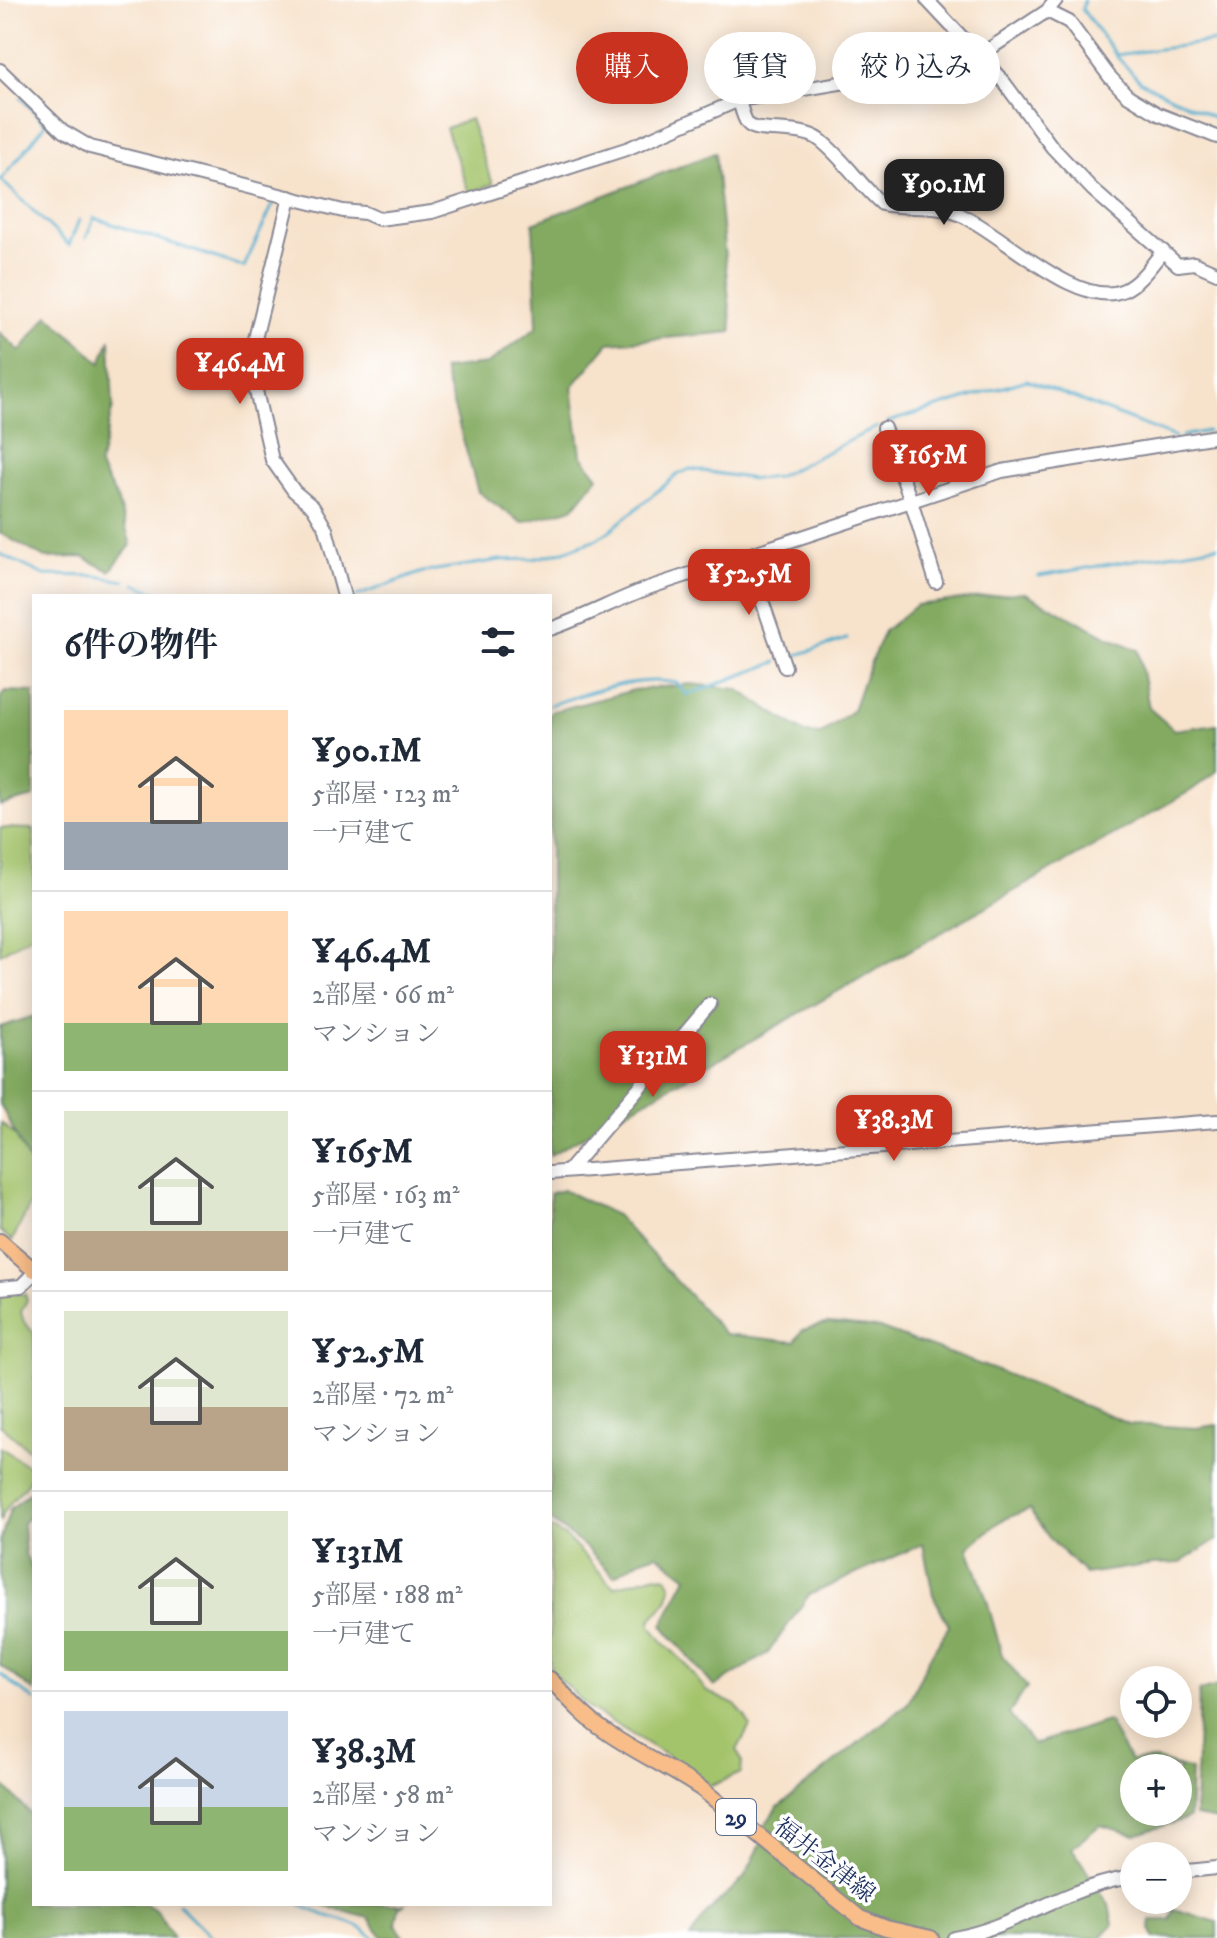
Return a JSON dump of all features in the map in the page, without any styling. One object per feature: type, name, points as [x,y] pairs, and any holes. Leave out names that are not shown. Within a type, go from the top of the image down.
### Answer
[{"type":"main road","points":[[0,1241],[32,1270]]},
{"type":"main road","name":"福井金津線","points":[[552,1681],[593,1722],[623,1744],[668,1767],[703,1790],[849,1910],[871,1923],[931,1938]]},
{"type":"street","points":[[927,0],[958,32]]},
{"type":"street","points":[[1000,42],[1052,5],[1127,95],[1158,114],[1217,137]]},
{"type":"street","points":[[0,70],[63,131],[90,147],[343,211],[365,213],[379,219],[432,212],[629,148],[730,104]]},
{"type":"street","points":[[1000,80],[1052,147],[1093,190],[1178,265],[1194,263],[1217,273]]},
{"type":"street","points":[[740,104],[748,124],[755,129],[793,130],[808,133],[821,141],[882,204],[942,207],[965,216],[1021,256],[1083,289],[1102,293],[1122,291],[1133,284],[1163,251]]},
{"type":"street","points":[[290,197],[255,339],[251,369],[272,460],[294,491],[313,507],[326,529],[343,594]]},
{"type":"street","points":[[884,428],[936,582]]},
{"type":"street","points":[[552,628],[586,617],[632,594],[1002,471],[1217,436]]},
{"type":"street","points":[[746,555],[785,667]]},
{"type":"street","points":[[569,1170],[710,1004]]},
{"type":"street","points":[[552,1173],[1217,1121]]},
{"type":"street","points":[[0,1288],[21,1286],[32,1274]]},
{"type":"street","points":[[1192,1871],[1217,1868]]},
{"type":"street","points":[[954,1938],[1015,1921],[1092,1885],[1120,1880]]},
{"type":"green space","points":[[470,119],[493,184],[469,193],[446,128]]},
{"type":"green space","points":[[715,153],[732,332],[609,343],[572,387],[581,455],[598,477],[573,508],[522,523],[478,492],[443,369],[487,364],[537,327],[533,223]]},
{"type":"green space","points":[[48,315],[101,363],[110,339],[113,407],[99,466],[117,499],[131,545],[110,571],[83,557],[45,558],[0,533],[0,333],[20,351]]},
{"type":"green space","points":[[1023,592],[1138,650],[1149,708],[1174,730],[1217,724],[1217,771],[1192,790],[552,1154],[552,711],[634,690],[691,684],[737,689],[805,733],[821,734],[853,710],[884,631],[916,605]]},
{"type":"green space","points":[[6,691],[32,692],[32,798],[0,806],[0,698]]},
{"type":"green space","points":[[0,828],[32,829],[32,934],[0,954]]},
{"type":"green space","points":[[32,1017],[32,1168],[0,1104],[0,1027]]},
{"type":"green space","points":[[1,1123],[23,1142],[32,1171],[32,1201],[12,1241],[0,1231]]},
{"type":"green space","points":[[563,1190],[616,1215],[725,1334],[795,1342],[802,1330],[829,1323],[879,1328],[998,1371],[1129,1424],[1196,1428],[1217,1425],[1217,1539],[1180,1563],[1085,1574],[1050,1539],[1029,1509],[1000,1521],[968,1548],[1002,1655],[1027,1687],[1009,1714],[1033,1744],[1108,1721],[1126,1754],[1120,1754],[1120,1826],[1164,1826],[1135,1835],[1100,1825],[1072,1848],[1109,1905],[1113,1924],[1101,1938],[690,1938],[707,1913],[744,1878],[761,1844],[765,1825],[777,1808],[908,1703],[928,1660],[949,1626],[933,1595],[923,1544],[809,1595],[768,1653],[714,1687],[662,1625],[687,1577],[657,1554],[614,1576],[584,1546],[552,1522],[552,1193]]},
{"type":"green space","points":[[0,1294],[25,1294],[27,1300],[21,1312],[24,1322],[32,1331],[32,1452],[0,1425]]},
{"type":"green space","points":[[0,1447],[32,1469],[32,1475],[0,1522]]},
{"type":"green space","points":[[32,1491],[32,1513],[23,1523],[25,1554],[32,1569],[32,1689],[0,1665],[0,1542],[10,1509]]},
{"type":"green space","points":[[552,1529],[566,1537],[614,1587],[656,1575],[667,1577],[671,1588],[667,1601],[651,1620],[651,1626],[706,1691],[735,1705],[745,1716],[750,1726],[737,1750],[742,1761],[741,1773],[711,1786],[589,1708],[552,1671]]},
{"type":"green space","points":[[1217,1686],[1217,1820],[1195,1816],[1199,1691]]},
{"type":"green space","points":[[0,1782],[32,1816],[32,1906],[149,1906],[157,1911],[173,1938],[0,1938]]},
{"type":"green space","points":[[324,1906],[401,1906],[396,1924],[404,1938],[383,1938],[369,1918]]},
{"type":"green space","points":[[1172,1914],[1191,1914],[1217,1922],[1217,1938],[1155,1938],[1150,1929],[1151,1920],[1170,1920]]},
{"type":"waterway","points":[[1084,0],[1082,9],[1118,58],[1141,82],[1217,119]]},
{"type":"waterway","points":[[1116,55],[1217,41]]},
{"type":"waterway","points":[[1,180],[46,124],[21,98]]},
{"type":"waterway","points":[[0,179],[69,245],[79,220]]},
{"type":"waterway","points":[[86,238],[94,218],[244,267],[275,200]]},
{"type":"waterway","points":[[888,422],[1027,380],[1175,437]]},
{"type":"waterway","points":[[362,594],[423,572],[500,560],[533,559],[562,552],[608,532],[677,475],[690,469],[753,479],[777,477],[877,427]]},
{"type":"waterway","points":[[1182,436],[1207,431]]},
{"type":"waterway","points":[[1039,576],[1217,546]]},
{"type":"waterway","points":[[0,554],[44,575],[97,576],[125,581]]},
{"type":"waterway","points":[[135,584],[160,594]]},
{"type":"waterway","points":[[791,657],[847,639]]},
{"type":"waterway","points":[[552,704],[613,686],[645,681],[677,683],[687,695],[777,662]]},
{"type":"waterway","points":[[0,1674],[32,1698]]},
{"type":"waterway","points":[[180,1906],[212,1938]]},
{"type":"waterway","points":[[304,1906],[357,1926],[374,1938]]}]
